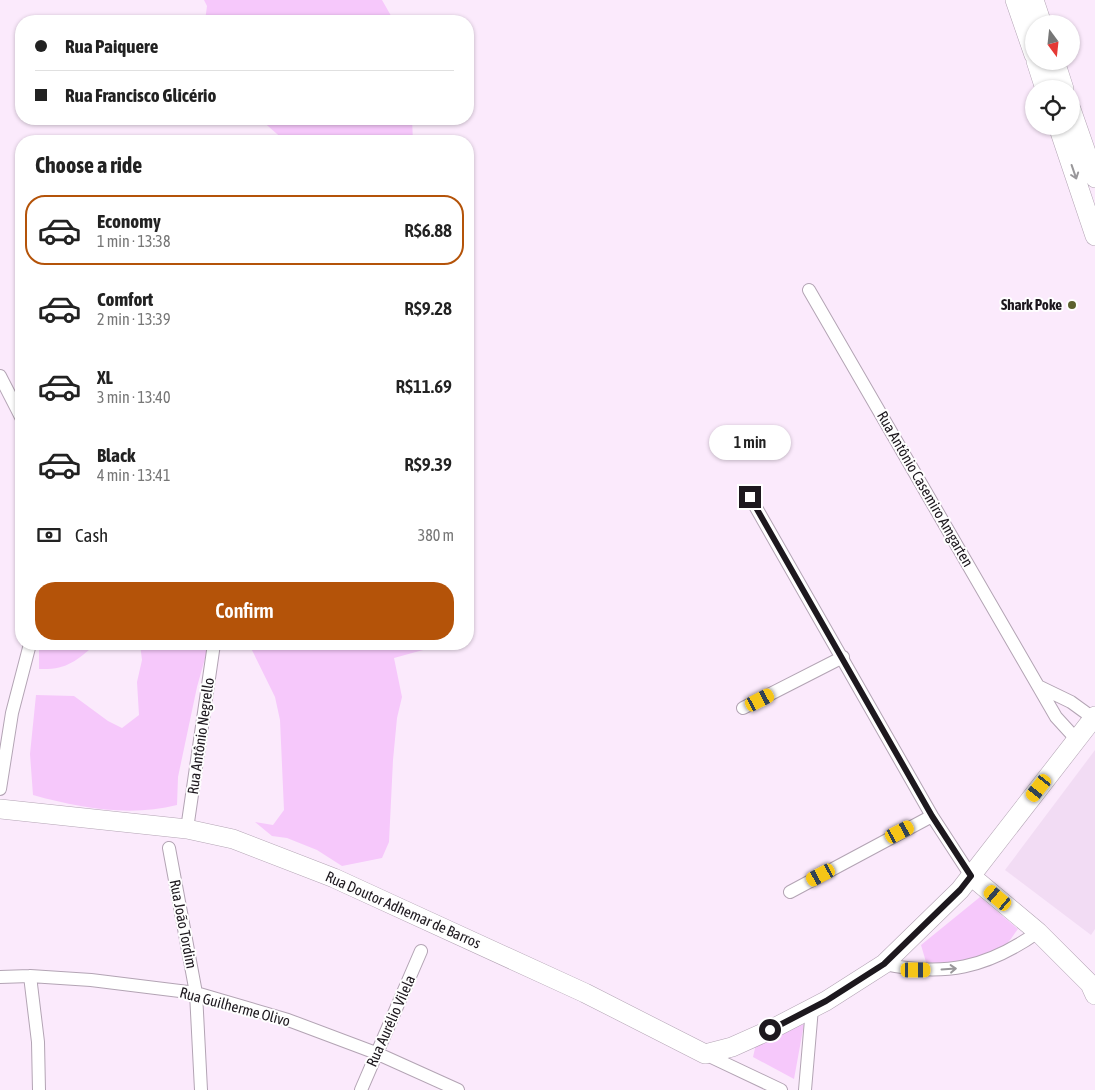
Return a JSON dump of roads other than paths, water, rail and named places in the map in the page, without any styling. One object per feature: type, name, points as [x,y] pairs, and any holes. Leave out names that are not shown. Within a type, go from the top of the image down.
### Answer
[{"type":"street","points":[[1015,0],[1025,29]]},
{"type":"street","points":[[1034,0],[1039,15]]},
{"type":"street","points":[[1061,135],[1095,236]]},
{"type":"street","points":[[1080,135],[1095,178]]},
{"type":"street","name":"Rua Antônio Casemiro Amgarten","points":[[809,290],[1056,717],[1077,740]]},
{"type":"street","points":[[0,376],[15,405]]},
{"type":"street","points":[[750,497],[932,816],[971,876],[1038,932],[1093,986]]},
{"type":"street","points":[[0,789],[12,713],[28,650]]},
{"type":"street","name":"Rua Antônio Negrello","points":[[187,829],[213,650]]},
{"type":"street","points":[[743,708],[843,657]]},
{"type":"street","points":[[705,1054],[732,1047],[812,1008],[884,964],[960,890],[1094,717],[1071,702],[1040,688]]},
{"type":"street","name":"Rua Doutor Adhemar de Barros","points":[[0,809],[187,829],[233,839],[334,878],[585,993],[781,1090]]},
{"type":"street","points":[[790,892],[932,816]]},
{"type":"street","name":"Rua João Tordim","points":[[168,848],[196,993],[201,1090]]},
{"type":"street","points":[[884,964],[916,970],[965,968],[1014,948],[1038,932]]},
{"type":"street","name":"Rua Aurélio Vilela","points":[[361,1090],[421,952]]},
{"type":"street","points":[[30,976],[38,1042],[39,1090]]},
{"type":"street","name":"Rua Guilherme Olivo","points":[[0,977],[30,976],[91,980],[196,993],[288,1020],[376,1053],[458,1090]]},
{"type":"street","points":[[805,1090],[812,1008]]},
{"type":"place","name":"Shark Poke","points":[[1072,305]]}]
